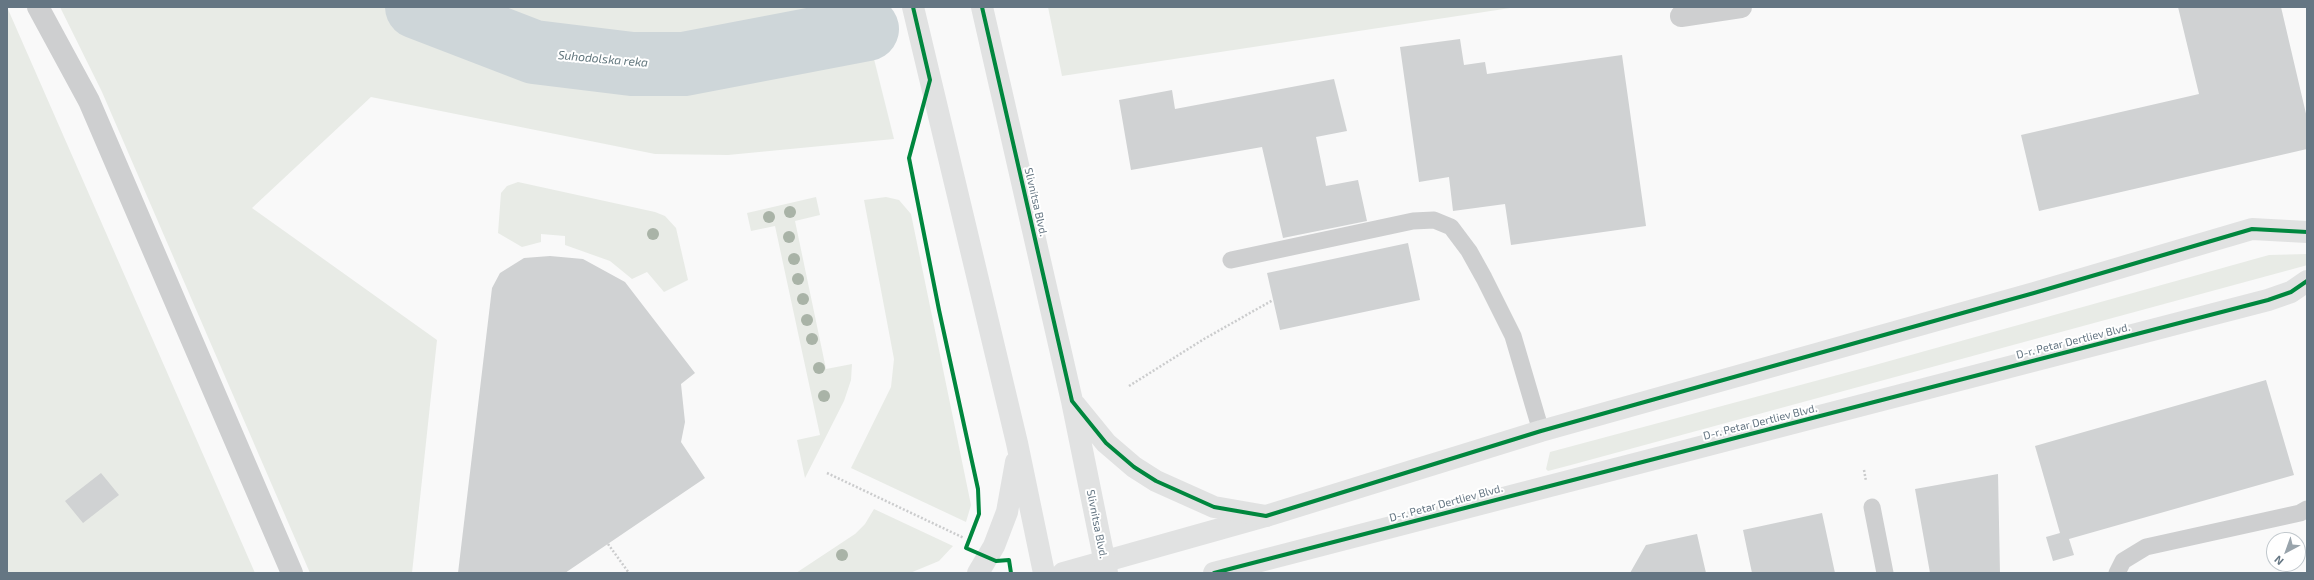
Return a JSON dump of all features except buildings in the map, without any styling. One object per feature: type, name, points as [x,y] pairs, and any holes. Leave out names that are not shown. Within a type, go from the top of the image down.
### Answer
[{"type":"main road","points":[[912,7],[1017,443],[1044,573]]},
{"type":"main road","name":"Slivnitsa Blvd.","points":[[982,7],[1072,401],[1106,567]]},
{"type":"main road","points":[[1063,573],[1106,567],[1541,431],[2034,293],[2252,229],[2307,232]]},
{"type":"main road","name":"D-r. Petar Dertliev Blvd.","points":[[1214,573],[2268,300],[2291,292],[2307,281]]},
{"type":"main road","points":[[1072,401],[1106,443],[1134,467],[1156,481],[1214,507],[1266,516]]},
{"type":"main road","points":[[983,565],[1002,526],[1010,499],[1016,465],[1017,443]]},
{"type":"street","points":[[38,7],[89,102],[292,573]]},
{"type":"street","points":[[1681,16],[1741,7]]},
{"type":"lane","points":[[1231,260],[1413,221],[1434,220],[1451,227],[1469,251],[1513,336],[1541,431]]},
{"type":"lane","points":[[1872,507],[1884,573]]},
{"type":"lane","points":[[2117,573],[2123,561],[2146,547],[2300,513],[2307,509]]},
{"type":"path","points":[[1129,386],[1204,339],[1273,300]]},
{"type":"path","points":[[827,473],[970,541],[966,548],[983,565]]},
{"type":"path","points":[[608,544],[629,573]]},
{"type":"shaded area","points":[[7,7],[255,573],[7,573]]},
{"type":"shaded area","points":[[60,7],[861,7],[894,139],[728,155],[655,154],[371,97],[252,208],[437,340],[412,573],[310,573],[102,92]]},
{"type":"shaded area","points":[[1048,7],[1517,7],[1062,76]]},
{"type":"shaded area","points":[[518,182],[655,212],[665,216],[676,228],[688,280],[664,292],[647,272],[632,279],[610,261],[565,245],[565,236],[541,234],[541,242],[522,247],[498,233],[501,193],[507,186]]},
{"type":"shaded area","points":[[816,197],[820,215],[795,221],[826,369],[852,364],[851,380],[844,401],[805,478],[797,440],[820,435],[775,226],[751,231],[747,213]]},
{"type":"shaded area","points":[[886,197],[899,200],[911,214],[971,505],[966,522],[851,468],[891,387],[894,359],[864,200]]},
{"type":"shaded area","points":[[2307,254],[2307,265],[2304,266],[1571,465],[1548,471],[1546,469],[1550,452],[1875,365],[2269,255]]},
{"type":"shaded area","points":[[874,509],[953,546],[939,561],[910,573],[796,573],[855,534],[865,524]]},
{"type":"waterway","name":"Suhodolska reka","points":[[417,7],[534,52],[632,64],[684,64],[867,29]]},
{"type":"cycle path","points":[[913,7],[930,80],[909,158],[939,310],[978,489],[979,514],[966,548],[996,561],[1009,560],[1011,573]]},
{"type":"cycle path","points":[[982,7],[1072,401],[1106,443],[1134,467],[1156,481],[1214,507],[1266,516],[1541,431],[2034,293],[2252,229],[2307,232]]},
{"type":"cycle path","points":[[1214,573],[2268,300],[2291,292],[2307,281]]}]
